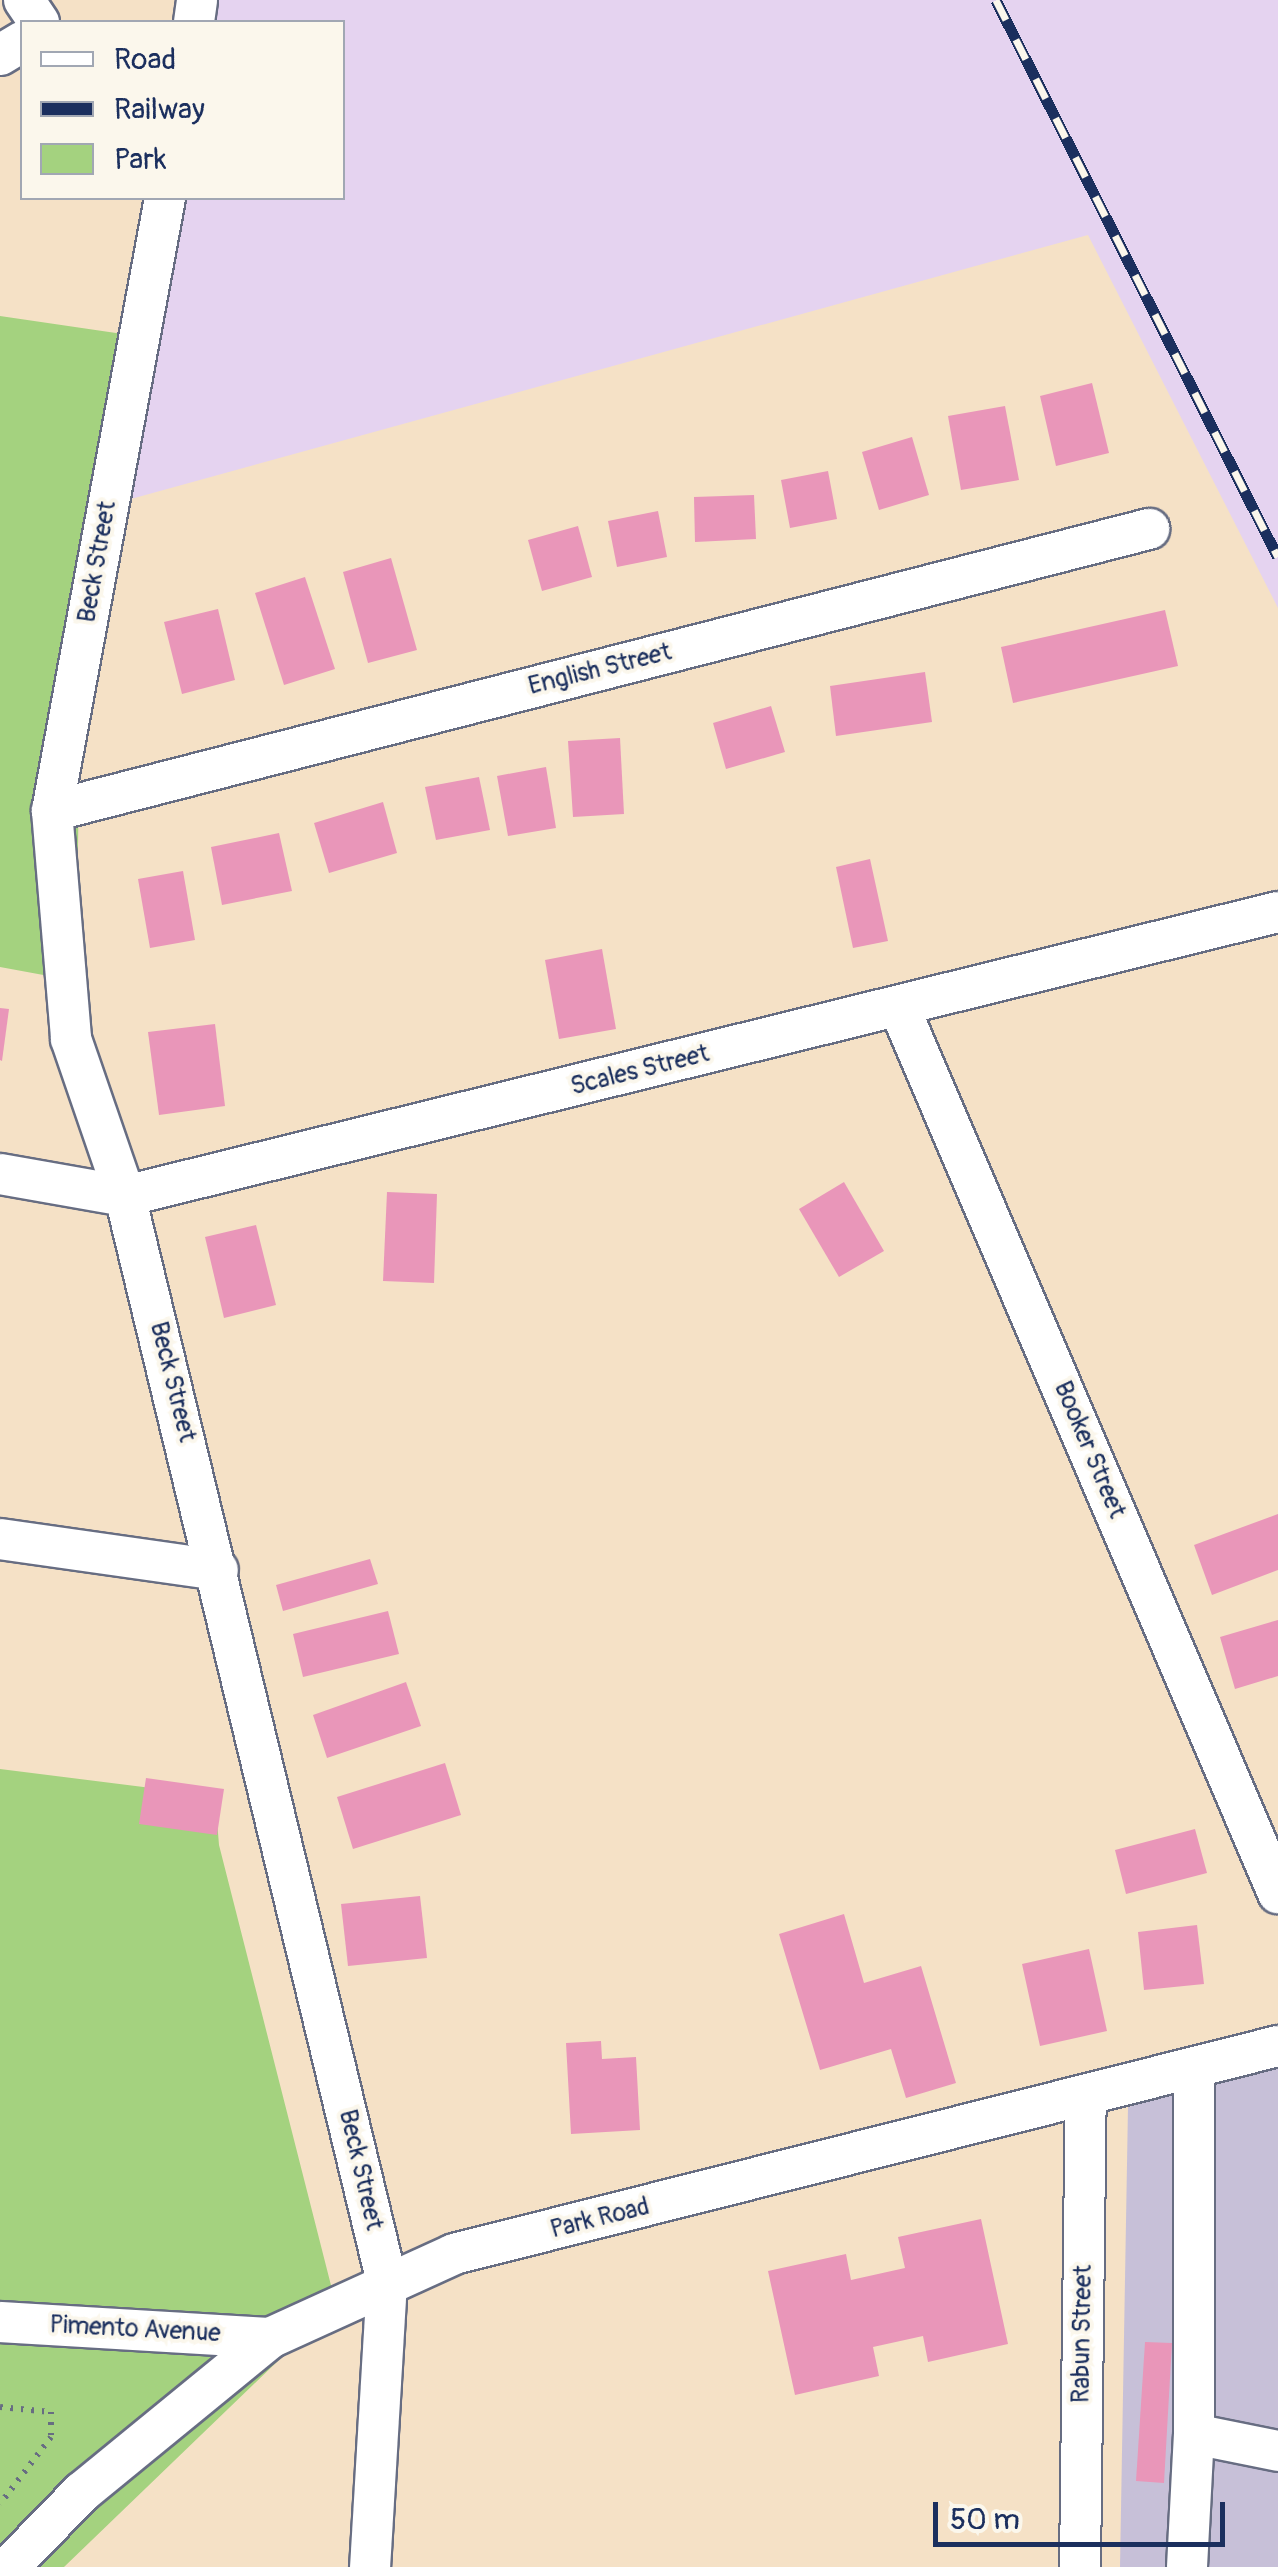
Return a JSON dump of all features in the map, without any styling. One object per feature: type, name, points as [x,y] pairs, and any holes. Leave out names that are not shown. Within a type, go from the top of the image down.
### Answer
[{"type":"street","name":"Beck Street","points":[[164,200],[52,811],[71,1039],[126,1196],[387,2282],[370,2567]]},
{"type":"street","name":"English Street","points":[[52,811],[1148,530]]},
{"type":"street","name":"Scales Street","points":[[0,1174],[126,1196],[1278,912]]},
{"type":"street","name":"Booker Street","points":[[899,1007],[1278,1893]]},
{"type":"street","points":[[0,1540],[218,1570]]},
{"type":"street","name":"Park Road","points":[[8,2567],[82,2492],[270,2338],[454,2254],[1086,2101],[1278,2046]]},
{"type":"street","points":[[1187,2567],[1194,2434],[1194,2070]]},
{"type":"street","name":"Rabun Street","points":[[1080,2567],[1086,2101]]},
{"type":"street","name":"Pimento Avenue","points":[[0,2322],[270,2338]]},
{"type":"street","points":[[1194,2434],[1278,2452]]},
{"type":"path","points":[[0,2407],[51,2412],[51,2437],[0,2504]]},
{"type":"shaded area","points":[[203,0],[1278,0],[1278,608],[1088,235],[120,502],[172,200],[345,200],[345,20],[200,20]]},
{"type":"shaded area","points":[[1278,2063],[1278,2567],[1120,2567],[1128,2107]]},
{"type":"green space","points":[[0,316],[150,338],[80,711],[76,981],[0,967]]},
{"type":"green space","points":[[0,1769],[215,1796],[219,1845],[336,2305],[64,2567],[0,2567]]},
{"type":"building","points":[[1092,383],[1109,453],[1056,466],[1040,396]]},
{"type":"building","points":[[1005,406],[1019,480],[961,490],[948,416]]},
{"type":"building","points":[[912,437],[929,495],[879,510],[862,452]]},
{"type":"building","points":[[828,471],[837,519],[790,528],[781,480]]},
{"type":"building","points":[[754,495],[756,539],[695,542],[694,497]]},
{"type":"building","points":[[658,511],[667,557],[617,567],[608,521]]},
{"type":"building","points":[[578,526],[592,577],[542,591],[528,540]]},
{"type":"building","points":[[391,558],[417,650],[368,663],[343,572]]},
{"type":"building","points":[[305,577],[335,669],[284,685],[255,593]]},
{"type":"building","points":[[218,609],[235,680],[182,694],[164,622]]},
{"type":"building","points":[[1165,610],[1178,666],[1013,703],[1001,647]]},
{"type":"building","points":[[925,672],[932,722],[836,736],[830,686]]},
{"type":"building","points":[[771,706],[785,752],[726,769],[713,723]]},
{"type":"building","points":[[620,738],[624,814],[573,817],[568,741]]},
{"type":"building","points":[[546,767],[556,828],[508,836],[497,776]]},
{"type":"building","points":[[479,777],[490,830],[436,840],[425,787]]},
{"type":"building","points":[[383,802],[397,853],[329,873],[314,823]]},
{"type":"building","points":[[279,833],[292,891],[222,905],[211,847]]},
{"type":"building","points":[[870,859],[888,941],[853,948],[836,867]]},
{"type":"building","points":[[183,871],[195,940],[150,948],[138,879]]},
{"type":"building","points":[[602,949],[616,1029],[559,1039],[545,960]]},
{"type":"building","points":[[0,1008],[9,1009],[2,1061],[0,1060]]},
{"type":"building","points":[[215,1024],[225,1106],[159,1115],[148,1032]]},
{"type":"building","points":[[844,1182],[884,1251],[839,1277],[799,1209]]},
{"type":"building","points":[[387,1192],[437,1194],[434,1283],[383,1281]]},
{"type":"building","points":[[256,1225],[276,1305],[224,1318],[205,1237]]},
{"type":"building","points":[[1278,1514],[1278,1570],[1212,1595],[1194,1545]]},
{"type":"building","points":[[370,1559],[378,1584],[283,1611],[276,1585]]},
{"type":"building","points":[[388,1611],[399,1654],[303,1677],[293,1634]]},
{"type":"building","points":[[1278,1620],[1278,1676],[1235,1689],[1220,1637]]},
{"type":"building","points":[[406,1682],[421,1726],[327,1758],[313,1715]]},
{"type":"building","points":[[445,1763],[461,1815],[353,1849],[337,1797]]},
{"type":"building","points":[[146,1778],[224,1789],[217,1835],[139,1824]]},
{"type":"building","points":[[1195,1829],[1207,1873],[1126,1894],[1115,1850]]},
{"type":"building","points":[[420,1896],[427,1958],[348,1966],[341,1904]]},
{"type":"building","points":[[844,1914],[864,1983],[921,1966],[956,2083],[906,2098],[891,2049],[820,2070],[779,1934]]},
{"type":"building","points":[[1197,1925],[1204,1984],[1144,1990],[1138,1932]]},
{"type":"building","points":[[1089,1949],[1107,2031],[1040,2046],[1022,1964]]},
{"type":"building","points":[[601,2041],[602,2059],[636,2057],[640,2130],[571,2134],[566,2043]]},
{"type":"building","points":[[981,2219],[1008,2344],[928,2362],[923,2336],[873,2347],[879,2376],[795,2395],[768,2271],[846,2254],[851,2280],[905,2268],[898,2237]]},
{"type":"building","points":[[1145,2342],[1172,2343],[1164,2483],[1136,2481]]},
{"type":"railway","points":[[996,0],[1278,557]]}]
